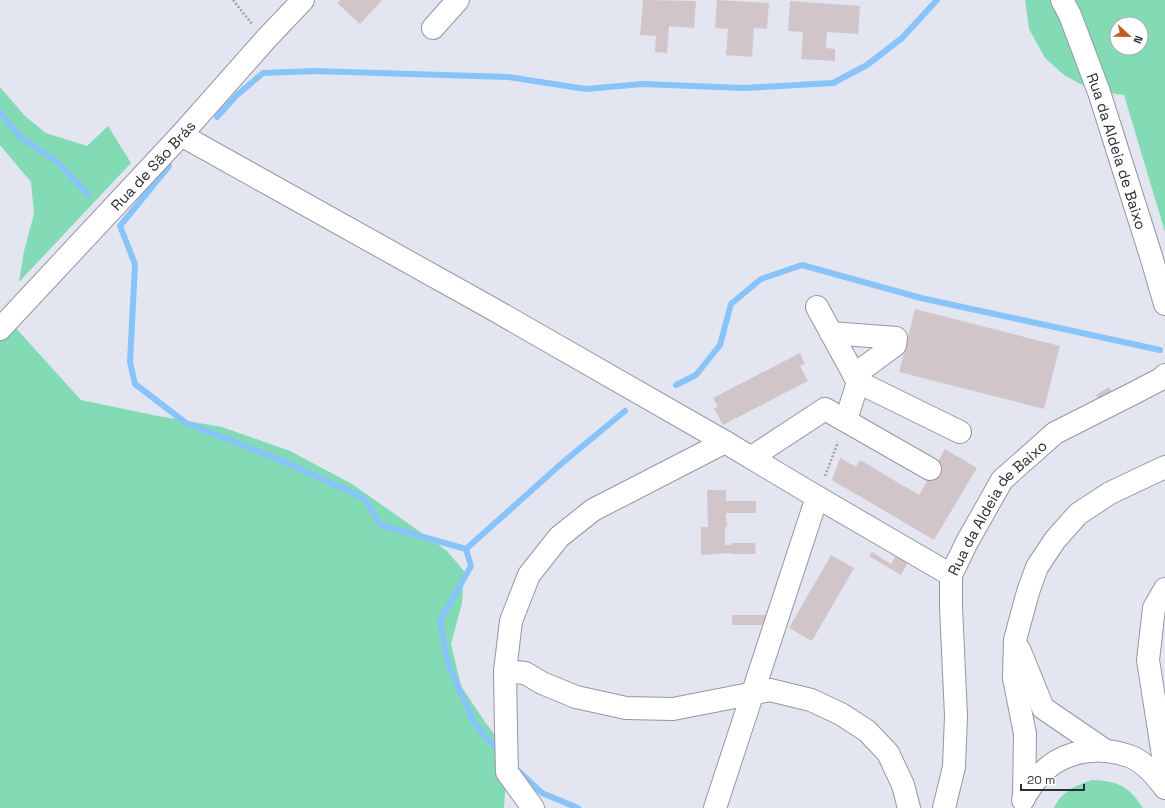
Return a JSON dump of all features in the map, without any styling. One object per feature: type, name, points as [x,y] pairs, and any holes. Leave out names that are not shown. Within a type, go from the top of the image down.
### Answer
[{"type":"main road","name":"Rua de São Brás","points":[[0,329],[181,135],[266,39],[303,0]]},
{"type":"main road","points":[[433,28],[458,0]]},
{"type":"main road","name":"Rua da Aldeia de Baixo","points":[[1062,0],[1070,15],[1099,92],[1165,304]]},
{"type":"main road","points":[[181,135],[491,308],[752,457],[821,488],[951,575]]},
{"type":"main road","points":[[817,308],[856,378],[960,432]]},
{"type":"main road","points":[[831,333],[896,338],[895,345],[856,378],[846,420]]},
{"type":"main road","name":"Rua da Aldeia de Baixo","points":[[944,808],[954,767],[956,716],[951,575],[967,542],[1002,480],[1055,433],[1161,379],[1165,375]]},
{"type":"main road","points":[[752,457],[826,409],[930,469]]},
{"type":"main road","points":[[533,808],[507,772],[506,729],[505,671],[511,620],[528,575],[559,537],[593,510],[725,442]]},
{"type":"main road","points":[[1023,803],[1025,734],[1014,678],[1015,640],[1028,592],[1037,567],[1055,540],[1078,514],[1110,493],[1165,467]]},
{"type":"main road","points":[[715,808],[821,488]]},
{"type":"main road","points":[[1165,589],[1154,608],[1148,660],[1165,768]]},
{"type":"main road","points":[[1015,640],[1043,708],[1103,750]]},
{"type":"main road","points":[[505,671],[525,673],[542,683],[576,697],[626,708],[673,709],[753,692],[770,690],[811,700],[841,714],[867,731],[888,753],[902,785],[909,808]]},
{"type":"main road","points":[[1023,803],[1037,777],[1056,761],[1078,752],[1103,750],[1130,756],[1153,772],[1165,788]]},
{"type":"path","points":[[233,0],[266,39]]},
{"type":"path","points":[[821,488],[833,456]]},
{"type":"green space","points":[[1025,0],[1165,0],[1165,232],[1124,95],[1093,91],[1064,75],[1045,58],[1029,29]]},
{"type":"green space","points":[[0,87],[25,116],[46,133],[87,146],[108,126],[131,163],[19,282],[24,251],[34,214],[31,182],[0,145]]},
{"type":"green space","points":[[13,325],[81,400],[222,427],[290,451],[352,484],[446,550],[464,571],[462,603],[451,644],[461,686],[485,722],[508,752],[504,808],[0,808],[0,339]]},
{"type":"green space","points":[[1092,780],[1116,783],[1122,786],[1133,794],[1143,808],[1054,808],[1065,793],[1080,784]]},
{"type":"building","points":[[340,0],[382,0],[360,24],[337,3]]},
{"type":"building","points":[[643,0],[696,1],[694,28],[669,26],[667,53],[655,52],[656,36],[640,35]]},
{"type":"building","points":[[717,0],[769,3],[767,29],[754,28],[752,57],[726,55],[728,29],[715,28]]},
{"type":"building","points":[[790,1],[860,6],[858,34],[827,32],[826,48],[835,49],[835,61],[801,59],[803,32],[788,31]]},
{"type":"building","points":[[915,309],[1060,346],[1044,409],[899,372]]},
{"type":"building","points":[[800,353],[805,364],[800,366],[808,381],[723,425],[714,408],[718,407],[713,398]]},
{"type":"building","points":[[1109,387],[1114,395],[1100,403],[1096,395]]},
{"type":"building","points":[[945,449],[977,468],[934,540],[832,480],[840,458],[856,467],[860,460],[919,495]]},
{"type":"building","points":[[707,490],[726,490],[726,501],[756,501],[756,513],[726,513],[727,527],[725,527],[725,545],[731,545],[731,543],[755,543],[756,554],[731,553],[701,555],[701,527],[708,527]]},
{"type":"building","points":[[872,552],[891,564],[897,554],[909,561],[901,575],[869,556]]},
{"type":"building","points":[[831,555],[854,568],[812,641],[789,628]]},
{"type":"building","points":[[732,615],[769,615],[766,625],[732,625]]},
{"type":"waterway","points":[[217,117],[237,95],[263,73],[315,71],[508,77],[586,89],[642,84],[744,88],[833,83],[867,65],[902,38],[937,0]]},
{"type":"waterway","points":[[0,112],[19,136],[56,161],[88,194]]},
{"type":"waterway","points":[[169,166],[120,226],[135,264],[130,362],[135,384],[186,423],[278,459],[364,498],[381,525],[466,549],[561,464],[625,411]]},
{"type":"waterway","points":[[676,385],[696,375],[720,345],[731,304],[761,279],[802,265],[921,298],[1160,350]]},
{"type":"waterway","points":[[466,549],[471,566],[440,621],[448,663],[474,723],[501,754]]},
{"type":"waterway","points":[[516,769],[542,793],[578,808]]}]
